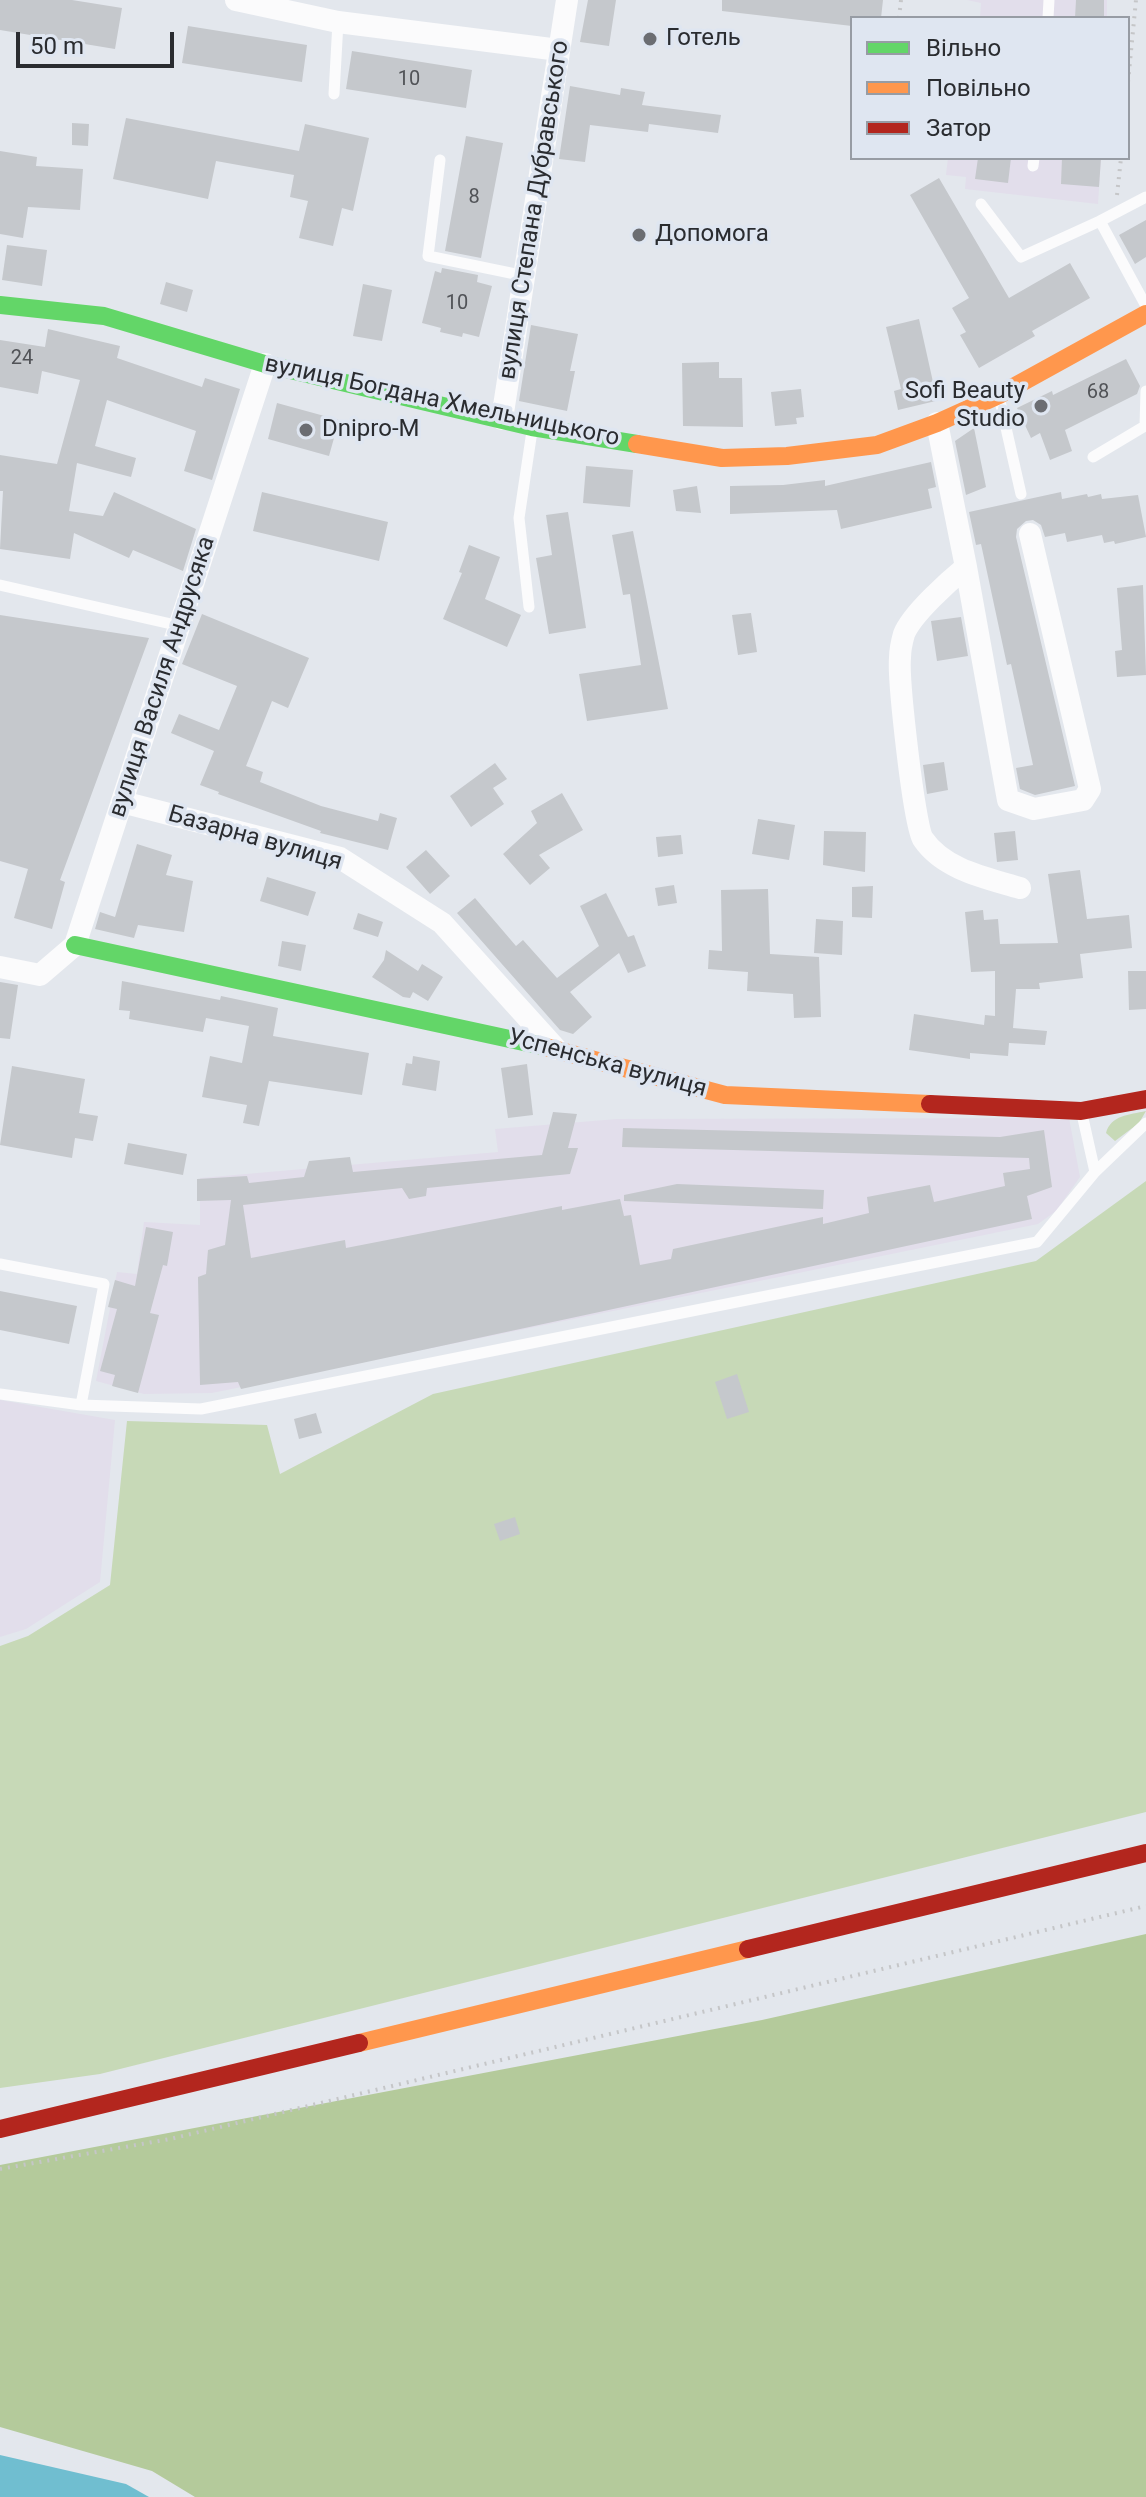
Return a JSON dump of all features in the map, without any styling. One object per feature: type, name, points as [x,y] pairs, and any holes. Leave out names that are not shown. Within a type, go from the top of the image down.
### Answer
[{"type":"main road","name":"вулиця Богдана Хмельницького","points":[[0,305],[104,316],[265,364],[532,427],[722,458],[787,456],[877,445],[999,395],[1146,314]]},
{"type":"main road","name":"Успенська вулиця","points":[[75,945],[556,1049],[725,1095],[1081,1111],[1146,1099]]},
{"type":"main road","points":[[0,2129],[1146,1853]]},
{"type":"street","points":[[236,0],[338,22],[559,50]]},
{"type":"street","name":"вулиця Степана Дубравського","points":[[502,419],[567,0]]},
{"type":"street","name":"вулиця Василя Андрусяка","points":[[75,945],[265,364]]},
{"type":"street","points":[[937,423],[1008,800],[1034,809],[1083,800],[1090,789],[1030,534]]},
{"type":"street","points":[[966,567],[945,584],[905,633],[899,660],[915,811],[922,838],[938,855],[961,869],[1020,888]]},
{"type":"street","name":"Базарна вулиця","points":[[122,802],[340,858],[442,923],[556,1049]]},
{"type":"street","points":[[0,967],[40,975],[75,945]]},
{"type":"lane","points":[[334,94],[338,22]]},
{"type":"lane","points":[[440,160],[428,256],[525,276]]},
{"type":"lane","points":[[981,204],[1021,257],[1146,197]]},
{"type":"lane","points":[[1100,221],[1146,306]]},
{"type":"lane","points":[[1093,457],[1145,426],[1146,391]]},
{"type":"lane","points":[[999,395],[1021,494]]},
{"type":"lane","points":[[529,607],[519,518],[532,427]]},
{"type":"lane","points":[[0,585],[180,626]]},
{"type":"lane","points":[[1081,1111],[1095,1172]]},
{"type":"lane","points":[[0,1394],[81,1405],[201,1409],[1037,1242],[1095,1172],[1146,1123]]},
{"type":"lane","points":[[0,1264],[104,1284],[81,1405]]},
{"type":"path","points":[[1130,62],[1136,0]]},
{"type":"path","points":[[1115,213],[1121,160]]},
{"type":"path","points":[[0,2169],[170,2139],[1146,1906]]},
{"type":"shaded area","points":[[967,0],[1107,0],[1107,16],[980,16],[981,3]]},
{"type":"shaded area","points":[[948,160],[1101,160],[1098,204],[965,189],[966,177],[946,175]]},
{"type":"shaded area","points":[[1069,1118],[1080,1177],[1056,1211],[1038,1224],[212,1393],[144,1394],[96,1381],[117,1272],[137,1274],[144,1222],[200,1225],[200,1178],[498,1152],[495,1129],[617,1119]]},
{"type":"shaded area","points":[[0,1400],[115,1420],[100,1582],[26,1629],[0,1637]]},
{"type":"green space","points":[[1146,1111],[1139,1123],[1115,1141],[1106,1133],[1116,1119]]},
{"type":"green space","points":[[1146,1181],[1146,1812],[100,2074],[0,2088],[0,1646],[28,1636],[110,1585],[127,1421],[267,1425],[280,1474],[433,1394],[1036,1261]]},
{"type":"green space","points":[[1146,1934],[1146,2497],[195,2497],[152,2471],[0,2427],[0,2165],[762,2020]]},
{"type":"water","points":[[0,2455],[126,2484],[149,2497],[0,2497]]},
{"type":"building","points":[[0,0],[72,0],[122,8],[115,49],[0,30]]},
{"type":"building","points":[[588,0],[616,0],[609,46],[580,42]]},
{"type":"building","points":[[722,0],[883,0],[881,16],[850,16],[850,26],[722,11]]},
{"type":"building","points":[[1076,0],[1104,0],[1104,16],[1075,16]]},
{"type":"building","points":[[188,26],[307,45],[302,82],[182,63]]},
{"type":"building","points":[[352,51],[472,70],[466,108],[346,89]]},
{"type":"building","points":[[570,86],[620,95],[621,88],[645,92],[642,105],[721,115],[718,133],[649,124],[648,132],[590,125],[585,162],[559,159]]},
{"type":"building","points":[[126,118],[299,151],[305,124],[369,138],[353,211],[342,208],[333,246],[299,238],[308,201],[290,197],[294,175],[216,161],[208,199],[113,179]]},
{"type":"building","points":[[72,123],[89,124],[88,146],[72,145]]},
{"type":"building","points":[[466,136],[503,143],[481,258],[445,251]]},
{"type":"building","points":[[0,151],[37,157],[36,166],[83,169],[80,210],[28,207],[23,238],[0,234]]},
{"type":"building","points":[[978,160],[1011,160],[1008,183],[975,179]]},
{"type":"building","points":[[1062,160],[1101,160],[1099,187],[1061,184]]},
{"type":"building","points":[[939,178],[1009,298],[1070,263],[1090,298],[1032,331],[1035,336],[979,368],[960,335],[966,332],[952,308],[969,298],[910,195]]},
{"type":"building","points":[[1146,220],[1146,257],[1135,264],[1119,235]]},
{"type":"building","points":[[7,245],[47,250],[42,286],[2,280]]},
{"type":"building","points":[[442,268],[478,275],[477,282],[492,286],[479,337],[440,332],[441,328],[422,323],[435,271],[441,273]]},
{"type":"building","points":[[166,282],[193,290],[187,312],[160,304]]},
{"type":"building","points":[[363,284],[392,290],[382,341],[353,336]]},
{"type":"building","points":[[919,319],[933,382],[940,381],[944,399],[898,410],[894,391],[901,389],[886,327]]},
{"type":"building","points":[[531,325],[578,334],[570,371],[575,371],[567,411],[519,401]]},
{"type":"building","points":[[48,329],[120,346],[117,358],[202,387],[205,378],[240,389],[212,480],[184,471],[196,431],[107,400],[95,446],[136,458],[131,477],[77,463],[69,511],[103,516],[114,492],[196,529],[183,571],[133,550],[129,558],[74,533],[70,559],[0,549],[3,491],[0,491],[0,455],[57,464],[80,380],[42,371],[38,394],[0,387],[0,340],[45,347]]},
{"type":"building","points":[[1126,359],[1140,386],[1137,394],[1065,430],[1072,451],[1050,460],[1040,433],[1031,438],[1017,408],[1052,391],[1053,395]]},
{"type":"building","points":[[719,362],[719,378],[742,378],[743,427],[683,426],[682,363]]},
{"type":"building","points":[[801,389],[804,417],[796,418],[797,424],[775,426],[771,392]]},
{"type":"building","points":[[277,403],[339,420],[329,456],[268,439]]},
{"type":"building","points":[[974,428],[986,487],[966,495],[955,441]]},
{"type":"building","points":[[931,462],[936,487],[928,489],[932,508],[841,529],[837,510],[730,514],[730,486],[825,480],[825,486]]},
{"type":"building","points":[[586,466],[633,470],[630,507],[583,503]]},
{"type":"building","points":[[697,486],[701,513],[676,511],[673,490]]},
{"type":"building","points":[[262,492],[388,522],[379,561],[253,531]]},
{"type":"building","points":[[1061,492],[1062,499],[1087,494],[1088,497],[1101,494],[1102,499],[1138,495],[1146,537],[1115,544],[1114,541],[1104,543],[1102,535],[1067,542],[1065,533],[1045,537],[1041,525],[1033,520],[1026,521],[1017,529],[1016,537],[1075,786],[1035,795],[1020,789],[1016,768],[1033,765],[1011,664],[1007,665],[981,544],[976,545],[969,512]]},
{"type":"building","points":[[568,512],[586,628],[549,634],[536,558],[552,555],[546,515]]},
{"type":"building","points":[[633,531],[668,709],[587,721],[579,674],[641,665],[630,594],[623,595],[612,535]]},
{"type":"building","points":[[469,545],[500,557],[485,599],[521,615],[507,647],[443,619],[462,573],[459,572]]},
{"type":"building","points":[[1143,585],[1146,675],[1117,677],[1115,651],[1122,650],[1117,588]]},
{"type":"building","points":[[751,613],[757,652],[738,655],[732,615]]},
{"type":"building","points":[[202,614],[309,658],[288,708],[272,701],[246,766],[263,772],[260,782],[321,806],[378,821],[380,813],[397,818],[388,850],[320,833],[200,785],[214,751],[171,733],[179,714],[219,730],[237,686],[182,664]]},
{"type":"building","points":[[0,615],[149,638],[60,880],[65,882],[52,929],[14,918],[28,869],[0,861]]},
{"type":"building","points":[[961,617],[968,656],[937,661],[931,621]]},
{"type":"building","points":[[944,762],[948,790],[927,794],[923,765]]},
{"type":"building","points":[[495,763],[507,779],[493,788],[504,804],[471,827],[450,796]]},
{"type":"building","points":[[562,793],[583,830],[539,855],[550,868],[530,885],[503,854],[537,823],[531,811]]},
{"type":"building","points":[[758,819],[795,825],[789,860],[752,854]]},
{"type":"building","points":[[824,831],[866,832],[865,872],[823,865]]},
{"type":"building","points":[[1015,831],[1018,860],[997,862],[994,833]]},
{"type":"building","points":[[681,835],[683,854],[658,857],[656,837]]},
{"type":"building","points":[[137,844],[172,855],[166,875],[193,881],[184,932],[138,925],[134,938],[95,929],[100,912],[115,917]]},
{"type":"building","points":[[426,850],[450,876],[430,894],[406,867]]},
{"type":"building","points":[[1080,870],[1087,919],[1129,915],[1132,948],[1080,954],[1083,978],[1039,983],[1040,989],[1016,989],[1013,1028],[1047,1031],[1045,1045],[1009,1043],[1008,1056],[970,1053],[970,1059],[909,1050],[914,1014],[984,1025],[985,1015],[995,1016],[995,971],[971,972],[965,912],[983,910],[984,920],[998,919],[1000,944],[1058,943],[1048,874]]},
{"type":"building","points":[[267,877],[316,892],[308,916],[260,901]]},
{"type":"building","points":[[674,885],[677,903],[658,906],[655,888]]},
{"type":"building","points":[[873,886],[872,918],[852,917],[852,887]]},
{"type":"building","points":[[768,889],[770,954],[819,957],[821,1017],[794,1018],[793,994],[747,991],[748,972],[708,969],[709,950],[722,951],[721,890]]},
{"type":"building","points":[[606,893],[628,937],[634,935],[646,966],[628,973],[619,953],[570,992],[592,1017],[573,1034],[560,1030],[457,913],[475,898],[516,946],[523,940],[557,978],[599,946],[580,906]]},
{"type":"building","points":[[358,913],[383,922],[378,937],[353,929]]},
{"type":"building","points":[[816,919],[843,921],[842,955],[814,953]]},
{"type":"building","points":[[282,941],[306,945],[301,971],[278,966]]},
{"type":"building","points":[[386,950],[418,971],[422,964],[443,977],[428,1001],[413,992],[410,998],[403,997],[372,977],[384,960]]},
{"type":"building","points":[[1128,971],[1146,971],[1146,1009],[1129,1010]]},
{"type":"building","points":[[122,981],[278,1008],[273,1036],[369,1053],[362,1095],[269,1081],[259,1126],[243,1123],[247,1105],[202,1097],[210,1056],[242,1063],[249,1026],[206,1018],[203,1032],[129,1019],[130,1011],[119,1010]]},
{"type":"building","points":[[0,982],[18,985],[10,1039],[0,1038]]},
{"type":"building","points":[[413,1056],[440,1061],[436,1091],[402,1085],[406,1063],[412,1064]]},
{"type":"building","points":[[527,1064],[533,1115],[508,1118],[501,1068]]},
{"type":"building","points":[[12,1066],[85,1079],[79,1113],[98,1116],[93,1141],[75,1138],[72,1158],[0,1145]]},
{"type":"building","points":[[553,1112],[577,1114],[568,1148],[578,1148],[570,1174],[427,1188],[426,1196],[409,1199],[402,1188],[243,1205],[251,1258],[345,1240],[346,1248],[562,1206],[562,1210],[620,1199],[624,1216],[631,1215],[640,1265],[671,1259],[673,1249],[823,1217],[823,1224],[869,1213],[867,1197],[930,1185],[934,1202],[1005,1186],[1003,1173],[1030,1169],[1029,1158],[622,1147],[623,1128],[1000,1137],[1044,1130],[1052,1187],[1027,1196],[1032,1219],[241,1389],[238,1382],[200,1385],[198,1277],[206,1274],[208,1250],[225,1245],[231,1200],[197,1201],[197,1179],[247,1176],[249,1183],[304,1177],[309,1161],[350,1157],[353,1172],[542,1155]]},
{"type":"building","points":[[128,1143],[187,1154],[183,1175],[124,1164]]},
{"type":"building","points":[[677,1184],[824,1190],[823,1209],[624,1201],[624,1195]]},
{"type":"building","points":[[146,1227],[173,1232],[167,1266],[163,1265],[150,1313],[159,1315],[138,1393],[112,1386],[115,1375],[100,1371],[117,1309],[108,1307],[115,1280],[135,1286]]},
{"type":"building","points":[[0,1291],[77,1306],[69,1344],[0,1330]]},
{"type":"building","points":[[737,1374],[749,1412],[727,1419],[715,1382]]},
{"type":"building","points":[[316,1413],[322,1433],[299,1439],[294,1419]]},
{"type":"building","points":[[515,1517],[520,1534],[500,1541],[494,1524]]},
{"type":"traffic: fast","points":[[0,305],[104,316],[265,364],[532,427],[637,444]]},
{"type":"traffic: fast","points":[[75,945],[542,1046]]},
{"type":"traffic: slow","points":[[637,444],[722,458],[787,456],[877,445],[999,395],[1146,314]]},
{"type":"traffic: slow","points":[[542,1046],[725,1095],[930,1104]]},
{"type":"traffic: slow","points":[[359,2043],[748,1949]]},
{"type":"traffic: jam","points":[[930,1104],[1081,1111],[1146,1099]]},
{"type":"traffic: jam","points":[[748,1949],[1146,1853]]},
{"type":"traffic: jam","points":[[0,2129],[359,2043]]},
{"type":"place","name":"Готель","points":[[650,39]]},
{"type":"place","name":"Допомога","points":[[639,235]]},
{"type":"place","name":"Sofi Beauty Studio","points":[[1041,406]]},
{"type":"place","name":"Dnipro-M","points":[[306,430]]}]
